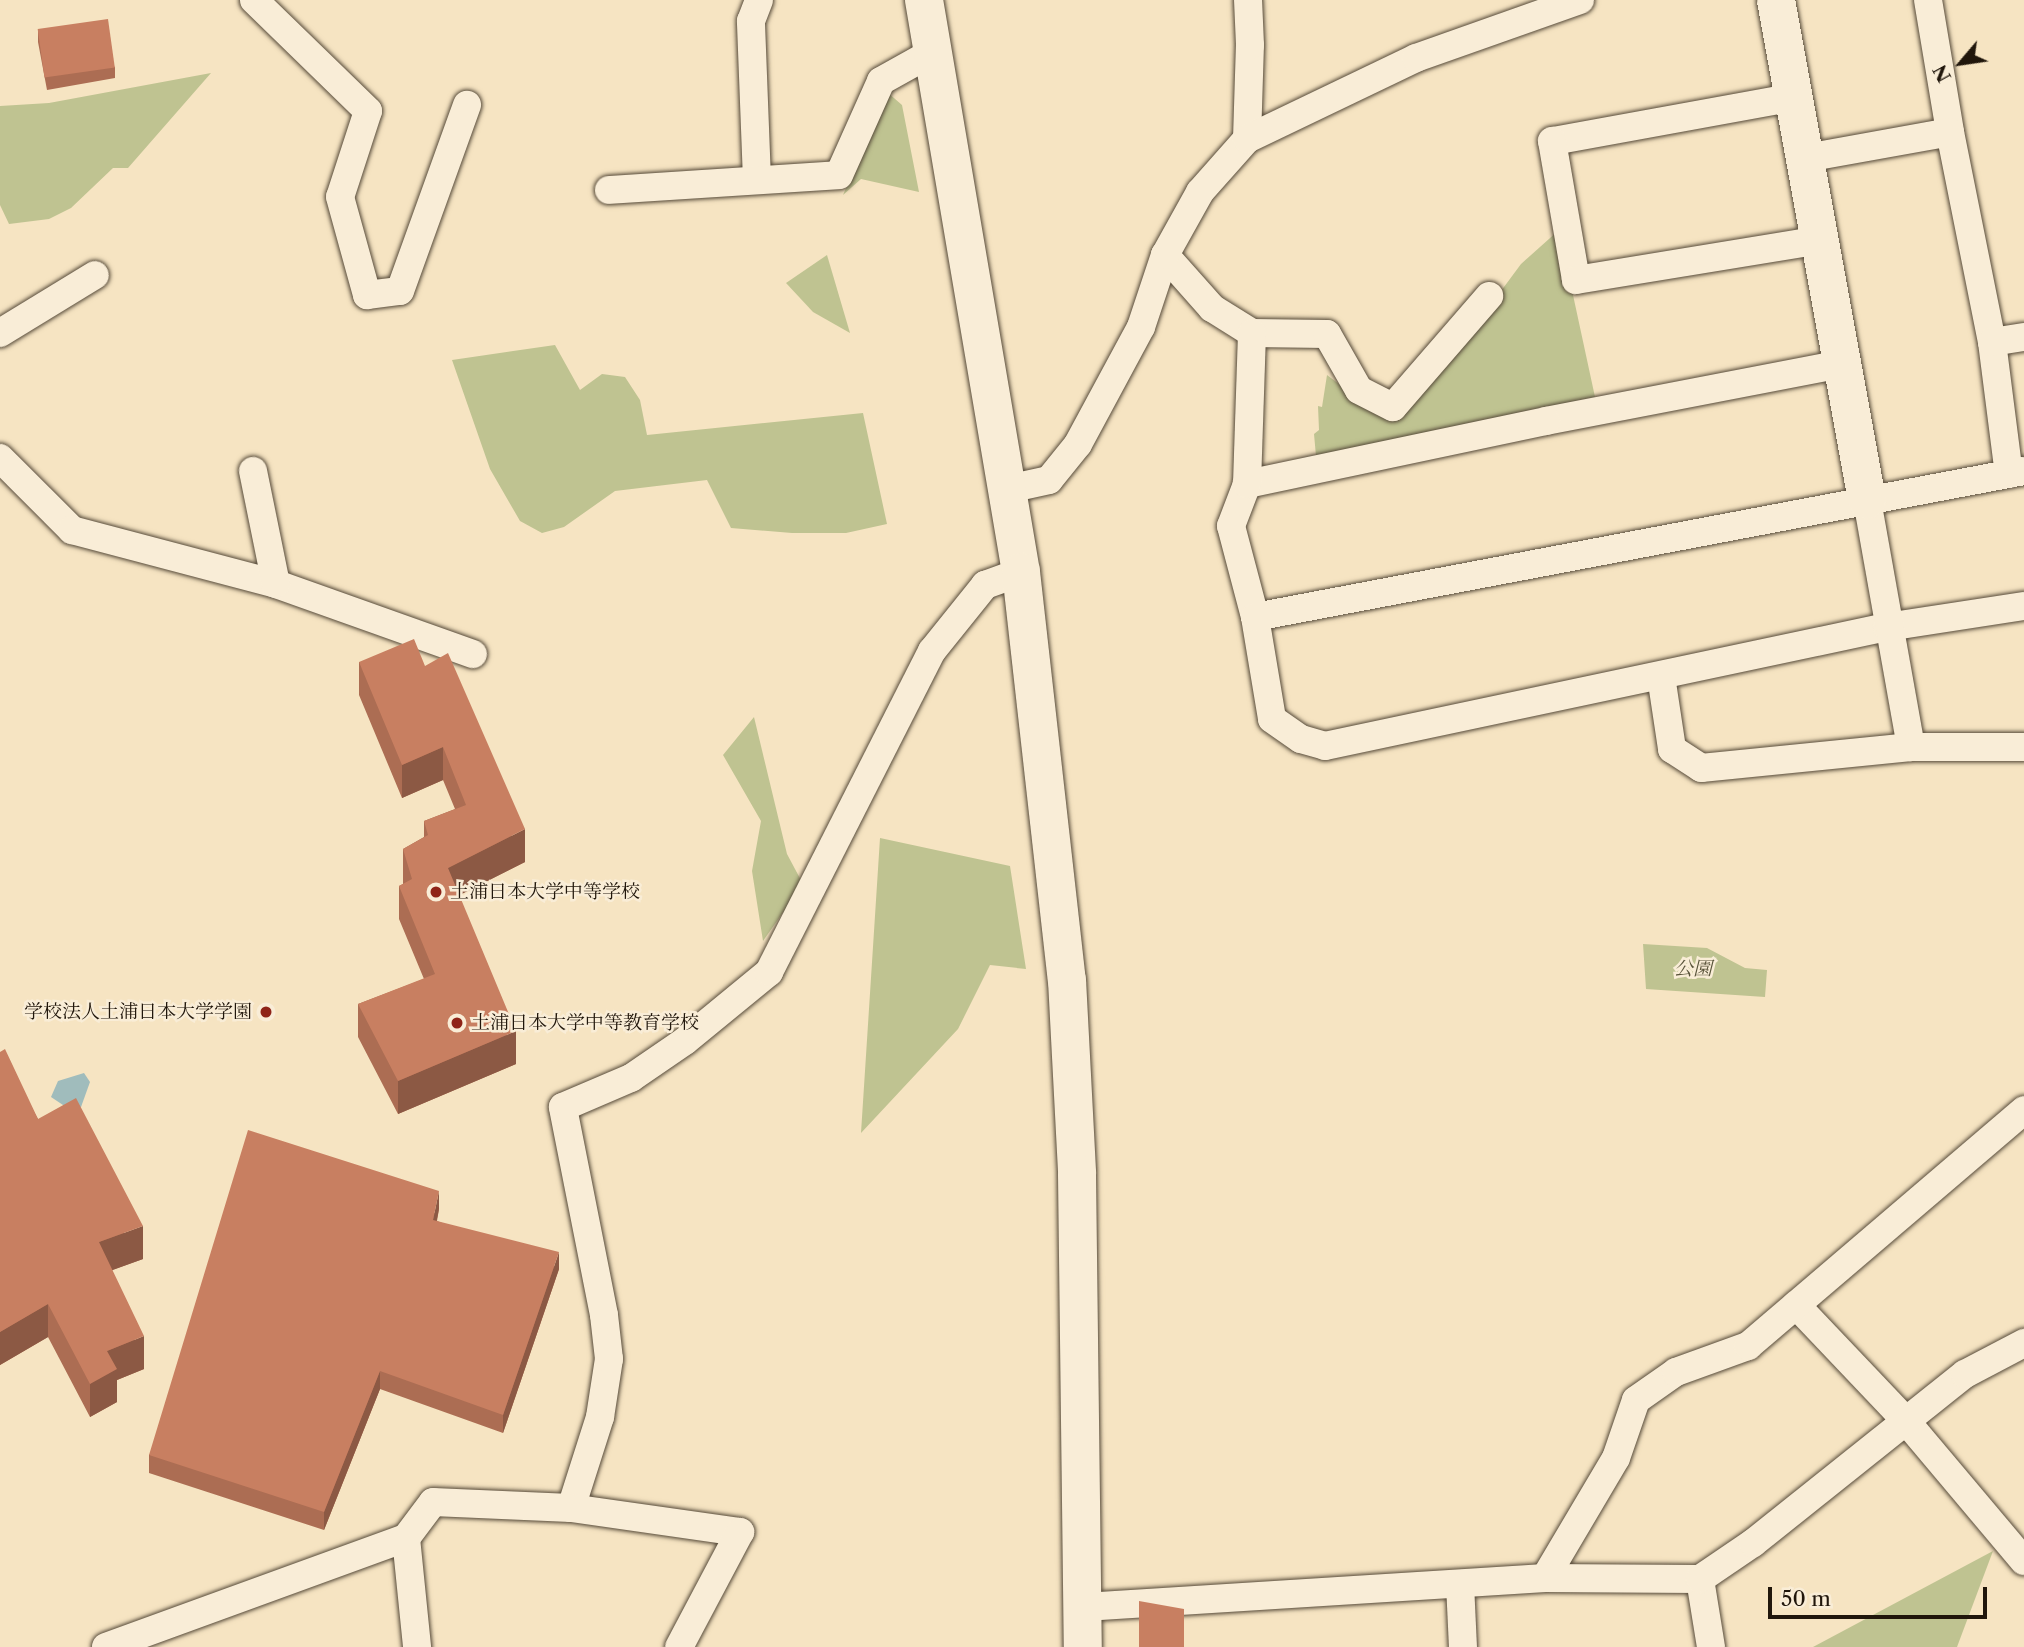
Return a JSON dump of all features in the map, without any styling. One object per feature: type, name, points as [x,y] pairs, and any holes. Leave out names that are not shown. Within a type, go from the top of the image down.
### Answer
[{"type":"street","points":[[254,0],[368,111],[340,197],[367,295],[401,291],[467,105]]},
{"type":"street","points":[[757,180],[751,21],[759,0]]},
{"type":"street","points":[[924,0],[1021,572],[1067,980],[1077,1174],[1083,1647]]},
{"type":"street","points":[[1247,139],[1250,46],[1248,0]]},
{"type":"street","points":[[1008,489],[1049,480],[1078,444],[1141,327],[1165,255],[1200,192],[1247,139],[1416,58],[1580,0]]},
{"type":"street","points":[[1776,0],[1867,500],[1887,627],[1911,747]]},
{"type":"street","points":[[1255,617],[2017,473],[1950,132],[1928,0]]},
{"type":"street","points":[[609,190],[839,175],[881,81],[933,52]]},
{"type":"street","points":[[1795,97],[1552,141],[1576,280],[1819,240]]},
{"type":"street","points":[[1806,158],[1950,132]]},
{"type":"street","points":[[1165,255],[1212,308],[1252,333],[1327,334],[1359,390],[1393,407],[1489,296]]},
{"type":"street","points":[[0,332],[95,275]]},
{"type":"street","points":[[1252,333],[1247,484],[1231,526],[1255,617],[1272,719],[1301,739],[1325,747],[1887,627],[2024,606]]},
{"type":"street","points":[[1992,342],[2024,337]]},
{"type":"street","points":[[1247,484],[1546,421],[1842,364]]},
{"type":"street","points":[[0,458],[72,530],[276,584],[473,654]]},
{"type":"street","points":[[253,471],[276,584]]},
{"type":"street","points":[[571,1508],[600,1416],[609,1359],[604,1315],[563,1107],[631,1078],[685,1041],[769,972],[932,651],[985,585],[1021,572]]},
{"type":"street","points":[[1661,676],[1672,749],[1701,768],[1911,747],[2024,747]]},
{"type":"street","points":[[1545,1578],[1616,1458],[1636,1400],[1676,1371],[1748,1346],[2024,1110]]},
{"type":"street","points":[[1796,1305],[2014,1529],[2024,1561]]},
{"type":"street","points":[[1084,1607],[1545,1578],[1700,1579],[1753,1543],[1965,1374],[2024,1343]]},
{"type":"street","points":[[107,1647],[405,1538],[433,1502],[571,1508],[740,1532],[679,1647]]},
{"type":"street","points":[[405,1538],[417,1647]]},
{"type":"street","points":[[1700,1579],[1711,1647]]},
{"type":"street","points":[[1461,1584],[1463,1647]]},
{"type":"green space","points":[[211,73],[128,168],[113,168],[71,208],[49,219],[9,224],[0,205],[0,106],[49,103]]},
{"type":"green space","points":[[887,92],[902,105],[919,192],[861,179],[843,195]]},
{"type":"green space","points":[[1559,230],[1595,397],[1316,456],[1314,434],[1319,430],[1318,406],[1322,407],[1327,375],[1364,403],[1400,415],[1481,318],[1521,264]]},
{"type":"green space","points":[[827,255],[850,333],[813,312],[786,283]]},
{"type":"green space","points":[[555,345],[580,390],[602,374],[625,377],[640,400],[647,435],[863,413],[887,524],[846,533],[792,533],[731,528],[707,480],[615,491],[564,527],[542,533],[520,521],[490,469],[452,360]]},
{"type":"green space","points":[[754,717],[787,854],[803,884],[763,941],[752,871],[761,821],[723,755]]},
{"type":"green space","points":[[880,838],[1010,866],[1026,969],[990,965],[958,1029],[861,1133]]},
{"type":"green space","name":"公園","points":[[1643,944],[1707,948],[1745,968],[1767,970],[1765,997],[1646,989]]},
{"type":"green space","points":[[1993,1551],[1957,1647],[1813,1647]]},
{"type":"water","points":[[84,1073],[90,1082],[81,1107],[63,1105],[51,1097],[58,1081]]},
{"type":"building","points":[[108,19],[115,68],[45,77],[38,29]]},
{"type":"building","name":"土浦日本大学中等学校","points":[[414,639],[425,666],[448,653],[525,829],[448,868],[516,1031],[398,1081],[358,1004],[435,974],[399,886],[412,879],[403,849],[428,835],[424,821],[466,805],[443,747],[402,765],[359,662]]},
{"type":"building","points":[[5,1049],[38,1119],[76,1098],[143,1226],[99,1242],[144,1336],[107,1351],[117,1369],[90,1384],[48,1304],[0,1332],[0,1052]]},
{"type":"building","points":[[248,1130],[439,1191],[433,1220],[559,1252],[503,1415],[380,1371],[324,1512],[149,1455]]},
{"type":"building","points":[[1139,1601],[1184,1609],[1184,1647],[1139,1647]]},
{"type":"place","name":"土浦日本大学中等学校","points":[[436,892]]},
{"type":"place","name":"学校法人土浦日本大学学園","points":[[266,1012]]},
{"type":"place","name":"土浦日本大学中等教育学校","points":[[457,1023]]}]
